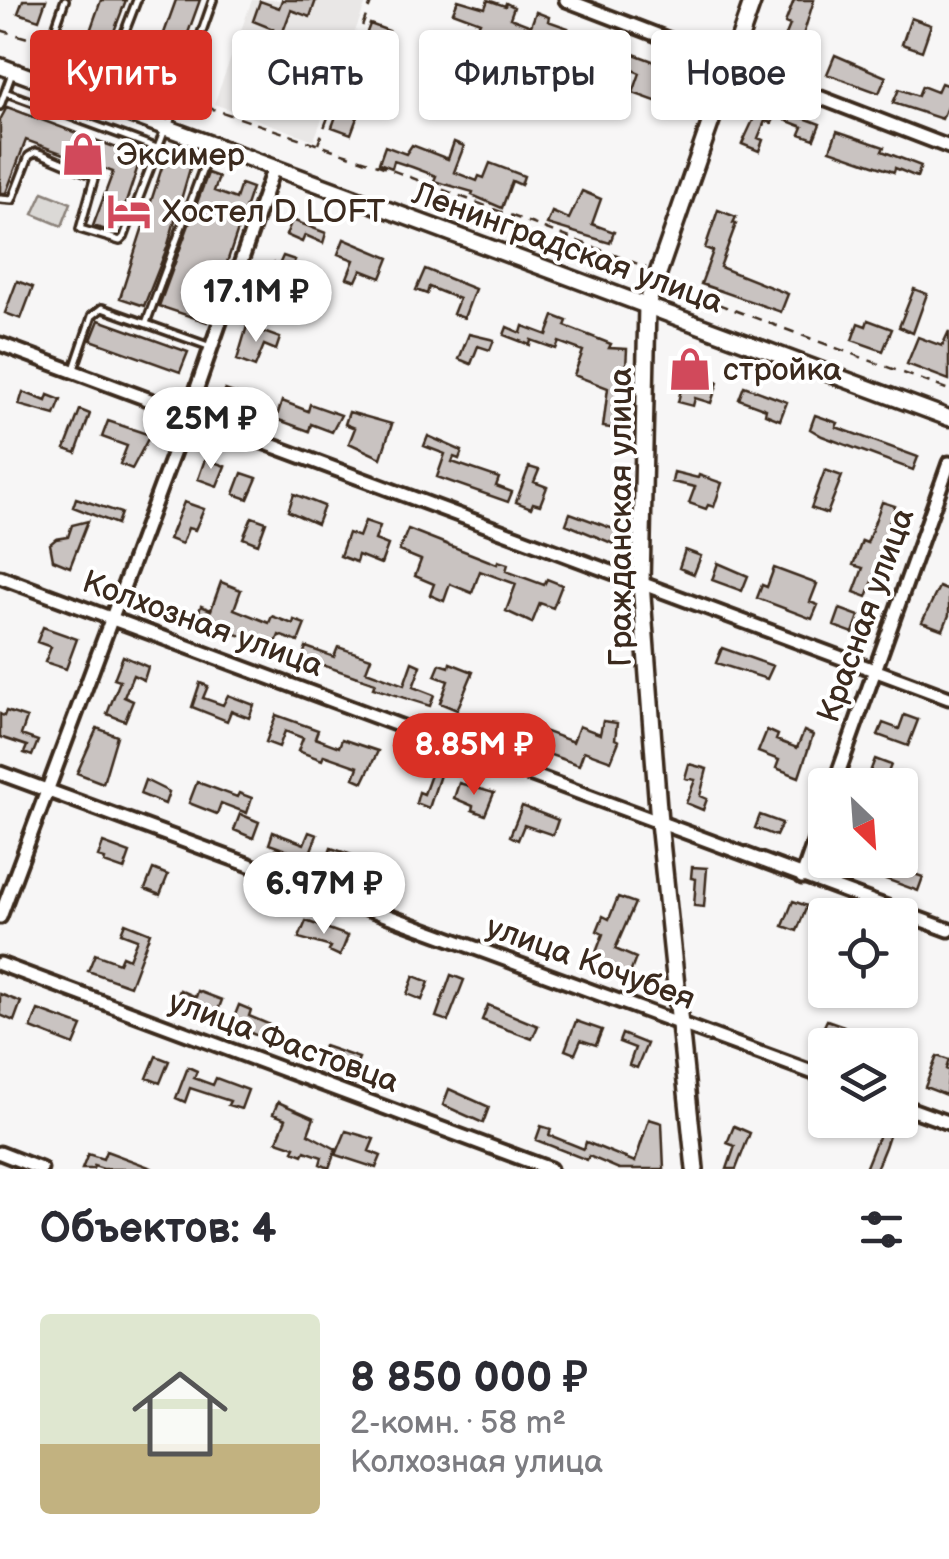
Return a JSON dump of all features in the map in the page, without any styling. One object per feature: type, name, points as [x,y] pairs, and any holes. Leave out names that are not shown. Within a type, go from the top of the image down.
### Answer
[{"type":"main road","name":"Гражданская улица","points":[[742,30],[753,0]]},
{"type":"main road","name":"Гражданская улица","points":[[695,1169],[660,822],[641,583],[647,305],[710,120]]},
{"type":"street","points":[[566,0],[651,33]]},
{"type":"street","name":"Ленинградская улица","points":[[6,68],[30,77]]},
{"type":"street","points":[[821,98],[949,147]]},
{"type":"street","name":"Ленинградская улица","points":[[148,120],[949,418]]},
{"type":"street","points":[[0,917],[188,414],[274,167]]},
{"type":"street","points":[[0,344],[949,698]]},
{"type":"street","name":"Красная улица","points":[[840,768],[949,463]]},
{"type":"street","name":"Колхозная улица","points":[[0,577],[949,930]]},
{"type":"street","name":"улица Кочубея","points":[[0,773],[808,1072]]},
{"type":"street","points":[[802,877],[808,860]]},
{"type":"street","name":"улица Фастовца","points":[[0,964],[550,1169]]},
{"type":"street","points":[[918,1112],[949,1123]]},
{"type":"street","points":[[0,1153],[41,1169]]},
{"type":"lane","points":[[54,30],[64,0]]},
{"type":"lane","points":[[125,30],[137,0]]},
{"type":"lane","points":[[202,30],[213,0]]},
{"type":"lane","points":[[0,106],[6,68]]},
{"type":"lane","points":[[5,92],[158,149]]},
{"type":"lane","points":[[0,198],[8,201],[14,197],[29,156],[36,152],[92,174],[92,190],[80,229],[116,243],[124,237],[170,120]]},
{"type":"lane","points":[[146,323],[212,144]]},
{"type":"lane","points":[[73,371],[96,311],[108,309],[211,347]]},
{"type":"path","points":[[318,144],[372,0]]},
{"type":"path","points":[[0,30],[30,39]]},
{"type":"path","points":[[212,108],[656,272],[675,288],[949,390]]},
{"type":"shaded area","points":[[252,0],[367,0],[356,30],[241,30]]},
{"type":"shaded area","points":[[232,55],[232,110],[214,104]]},
{"type":"shaded area","points":[[258,120],[322,120],[314,140]]},
{"type":"shaded area","points":[[43,192],[71,203],[62,226],[33,214]]},
{"type":"building","points":[[23,0],[46,0],[39,20],[18,13]]},
{"type":"building","points":[[101,0],[126,0],[115,30],[90,30]]},
{"type":"building","points":[[176,0],[200,0],[189,30],[165,30]]},
{"type":"building","points":[[282,0],[316,0],[310,17],[291,10],[284,30],[273,30],[253,21],[260,1],[279,8]]},
{"type":"building","points":[[458,0],[485,8],[488,0],[514,7],[510,18],[531,26],[536,12],[568,28],[476,30],[480,22],[453,12]]},
{"type":"building","points":[[794,0],[814,0],[805,30],[788,30],[790,25],[785,23]]},
{"type":"building","points":[[911,18],[931,25],[922,51],[902,44]]},
{"type":"building","points":[[631,53],[651,60],[651,99],[633,93],[640,73],[631,69]]},
{"type":"building","points":[[835,55],[886,77],[879,93],[827,74]]},
{"type":"building","points":[[941,83],[949,86],[949,102],[942,119],[893,103],[899,89],[918,96],[922,86],[937,92]]},
{"type":"building","points":[[7,107],[30,116],[30,120],[42,120],[141,157],[116,233],[93,226],[113,172],[26,140],[6,193],[0,193],[0,120]]},
{"type":"building","points":[[335,120],[356,120],[351,134],[332,127]]},
{"type":"building","points":[[753,120],[773,120],[765,121],[758,138],[763,140],[759,151],[742,144]]},
{"type":"building","points":[[785,120],[820,124],[814,139],[800,134],[803,127]]},
{"type":"building","points":[[837,131],[884,147],[882,151],[921,166],[917,177],[830,150]]},
{"type":"building","points":[[454,142],[464,146],[454,172],[477,181],[479,176],[484,178],[490,163],[524,176],[521,185],[512,181],[502,208],[472,195],[473,192],[434,181],[436,176],[412,167],[394,161],[392,168],[379,163],[385,146],[406,154],[412,145],[448,159]]},
{"type":"building","points":[[170,158],[191,165],[167,248],[144,306],[120,298],[163,164],[167,165]]},
{"type":"building","points":[[208,173],[219,177],[214,191],[236,199],[241,184],[252,188],[207,322],[159,306]]},
{"type":"building","points":[[582,191],[601,199],[592,224],[614,232],[610,243],[547,224],[552,212],[569,219]]},
{"type":"building","points":[[718,210],[736,217],[720,267],[788,294],[781,312],[701,284],[713,251],[705,248]]},
{"type":"building","points":[[292,220],[326,233],[323,243],[305,235],[302,242],[286,235]]},
{"type":"building","points":[[344,239],[389,258],[381,278],[361,270],[356,281],[347,278],[354,260],[338,254]]},
{"type":"building","points":[[283,256],[295,260],[279,293],[265,288],[274,263],[279,265]]},
{"type":"building","points":[[425,269],[475,289],[464,318],[453,314],[459,299],[429,287],[427,294],[416,290]]},
{"type":"building","points":[[17,281],[33,287],[21,319],[5,313]]},
{"type":"building","points":[[914,289],[927,294],[913,333],[899,327]]},
{"type":"building","points":[[554,316],[567,321],[565,326],[611,344],[609,348],[627,349],[624,403],[618,429],[603,427],[608,388],[574,375],[583,351],[559,342],[556,349],[531,340],[530,345],[504,335],[507,327],[521,333],[523,326],[547,335]]},
{"type":"building","points":[[99,320],[188,352],[180,372],[91,340]]},
{"type":"building","points":[[868,320],[892,329],[883,351],[852,340],[858,323],[866,326]]},
{"type":"building","points":[[247,326],[280,338],[276,350],[264,345],[255,367],[237,360]]},
{"type":"building","points":[[949,331],[949,380],[907,364],[918,337],[942,346]]},
{"type":"building","points":[[469,334],[494,340],[490,350],[478,346],[471,364],[459,359]]},
{"type":"building","points":[[687,365],[702,368],[700,377],[718,382],[711,403],[695,398],[693,406],[678,402]]},
{"type":"building","points":[[744,386],[787,402],[780,420],[765,414],[766,409],[739,399]]},
{"type":"building","points":[[225,390],[256,401],[252,411],[222,399]]},
{"type":"building","points":[[23,392],[46,401],[48,395],[61,400],[55,415],[19,405]]},
{"type":"building","points":[[282,401],[308,411],[310,404],[341,415],[332,432],[311,424],[309,431],[276,419]]},
{"type":"building","points":[[80,410],[90,414],[76,453],[65,449]]},
{"type":"building","points":[[349,412],[392,424],[381,458],[349,443],[355,428],[345,424]]},
{"type":"building","points":[[815,415],[838,423],[836,427],[918,457],[913,470],[822,436],[810,429]]},
{"type":"building","points":[[108,421],[150,435],[132,469],[120,464],[127,446],[102,437]]},
{"type":"building","points":[[428,436],[462,451],[459,459],[454,457],[452,462],[499,478],[496,486],[512,492],[508,502],[437,477],[445,454],[424,446]]},
{"type":"building","points":[[205,459],[225,466],[217,486],[198,479]]},
{"type":"building","points":[[529,467],[539,470],[534,482],[547,487],[540,505],[533,503],[531,508],[516,502]]},
{"type":"building","points":[[825,470],[842,476],[827,514],[811,508]]},
{"type":"building","points":[[674,472],[722,483],[714,507],[708,505],[706,509],[689,503],[695,487],[672,482]]},
{"type":"building","points":[[242,473],[257,478],[248,499],[234,494]]},
{"type":"building","points":[[294,494],[324,506],[317,524],[288,511]]},
{"type":"building","points":[[76,498],[121,513],[117,524],[73,507]]},
{"type":"building","points":[[184,502],[204,509],[195,530],[188,528],[182,544],[169,539]]},
{"type":"building","points":[[882,502],[895,506],[889,523],[894,525],[867,597],[854,592],[863,568],[853,565],[862,541],[867,543]]},
{"type":"building","points":[[570,513],[619,531],[614,544],[566,524]]},
{"type":"building","points":[[252,517],[266,522],[258,544],[243,538]]},
{"type":"building","points":[[88,521],[70,567],[53,560],[50,544],[68,537],[72,525]]},
{"type":"building","points":[[365,521],[380,526],[375,540],[388,545],[381,564],[358,555],[356,562],[340,556],[348,533],[359,537]]},
{"type":"building","points":[[408,529],[497,564],[508,564],[506,571],[544,585],[547,579],[562,585],[553,608],[540,603],[532,623],[506,611],[516,584],[480,571],[472,593],[450,584],[444,601],[430,595],[434,584],[415,576],[421,560],[399,551]]},
{"type":"building","points":[[685,550],[701,556],[694,574],[679,568]]},
{"type":"building","points":[[718,563],[748,576],[742,591],[712,580]]},
{"type":"building","points":[[774,568],[817,584],[810,602],[818,605],[812,619],[757,598],[762,585],[767,587]]},
{"type":"building","points":[[221,582],[241,590],[234,609],[269,623],[272,616],[305,624],[298,642],[279,635],[274,648],[196,619],[201,606],[211,610]]},
{"type":"building","points":[[939,587],[949,591],[949,615],[943,630],[922,622]]},
{"type":"building","points":[[840,609],[859,616],[853,633],[834,626]]},
{"type":"building","points":[[43,627],[77,639],[66,669],[45,662],[51,647],[37,642]]},
{"type":"building","points":[[306,647],[334,657],[338,647],[371,658],[366,671],[404,685],[412,662],[421,666],[413,687],[434,695],[430,706],[373,688],[375,683],[302,658]]},
{"type":"building","points":[[722,648],[773,666],[767,679],[716,663]]},
{"type":"building","points":[[123,656],[148,667],[144,680],[133,675],[124,697],[133,701],[125,721],[107,714],[120,681],[114,679]]},
{"type":"building","points":[[450,663],[473,672],[457,710],[440,703],[448,681],[435,676],[440,664],[449,667]]},
{"type":"building","points":[[200,683],[208,686],[203,698],[223,705],[228,695],[254,705],[249,718],[231,711],[227,721],[192,707]]},
{"type":"building","points":[[6,711],[27,718],[21,735],[38,741],[32,756],[24,753],[27,746],[0,737],[0,714],[4,716]]},
{"type":"building","points":[[276,715],[318,730],[315,738],[339,747],[342,739],[378,751],[363,782],[354,778],[358,767],[298,751],[303,738],[285,731],[279,747],[266,742]]},
{"type":"building","points":[[904,715],[918,720],[908,746],[878,735],[883,723],[899,729]]},
{"type":"building","points":[[603,721],[617,723],[615,739],[619,741],[611,761],[584,751],[579,765],[525,746],[530,732],[542,736],[544,731],[573,742],[579,726],[600,734]]},
{"type":"building","points":[[97,728],[117,736],[103,783],[77,773]]},
{"type":"building","points":[[767,730],[778,735],[776,740],[797,748],[804,731],[813,735],[799,777],[776,768],[779,760],[758,752]]},
{"type":"building","points":[[875,759],[891,765],[890,768],[872,768]]},
{"type":"building","points":[[689,764],[707,769],[700,796],[707,799],[703,810],[686,803],[695,780],[685,778]]},
{"type":"building","points":[[432,772],[440,775],[429,808],[416,803]]},
{"type":"building","points":[[145,780],[169,792],[165,804],[140,794]]},
{"type":"building","points":[[197,782],[237,797],[239,793],[252,798],[247,813],[221,803],[217,814],[189,803]]},
{"type":"building","points":[[459,783],[494,793],[485,815],[454,798]]},
{"type":"building","points":[[522,806],[558,820],[553,835],[524,825],[518,840],[510,836]]},
{"type":"building","points":[[240,814],[259,822],[253,838],[234,830]]},
{"type":"building","points":[[760,815],[782,823],[776,836],[755,828]]},
{"type":"building","points":[[273,832],[304,844],[309,832],[317,835],[308,858],[269,844]]},
{"type":"building","points":[[103,843],[130,853],[124,870],[98,857]]},
{"type":"building","points":[[331,848],[376,863],[369,881],[325,865]]},
{"type":"building","points":[[692,867],[707,868],[704,907],[694,906],[696,879],[691,878]]},
{"type":"building","points":[[153,869],[168,875],[160,895],[145,889]]},
{"type":"building","points":[[923,877],[918,891],[883,878]]},
{"type":"building","points":[[618,897],[635,903],[615,949],[636,958],[628,979],[592,963],[603,934],[597,931],[603,916],[609,919]]},
{"type":"building","points":[[793,901],[807,906],[797,931],[783,926]]},
{"type":"building","points":[[306,921],[348,936],[340,956],[329,951],[331,947],[299,938]]},
{"type":"building","points":[[125,923],[150,933],[130,986],[88,971],[95,954],[119,963],[122,956],[129,959],[137,939],[121,933]]},
{"type":"building","points":[[451,975],[464,980],[448,1021],[436,1017]]},
{"type":"building","points":[[414,976],[429,982],[422,1000],[407,994]]},
{"type":"building","points":[[180,990],[196,997],[198,991],[222,1000],[216,1016],[175,1003]]},
{"type":"building","points":[[0,994],[21,1002],[14,1021],[0,1015]]},
{"type":"building","points":[[239,1005],[251,1010],[249,1016],[268,1024],[263,1038],[231,1025]]},
{"type":"building","points":[[488,1005],[538,1026],[532,1039],[482,1020]]},
{"type":"building","points":[[38,1010],[82,1026],[74,1045],[31,1028]]},
{"type":"building","points":[[827,1020],[844,1026],[843,1028],[823,1028]]},
{"type":"building","points":[[576,1021],[602,1030],[596,1045],[581,1040],[575,1054],[565,1050]]},
{"type":"building","points":[[622,1034],[647,1044],[637,1068],[629,1065],[635,1048],[619,1042]]},
{"type":"building","points":[[324,1046],[359,1058],[354,1070],[320,1058]]},
{"type":"building","points":[[156,1056],[169,1061],[160,1083],[147,1078]]},
{"type":"building","points":[[937,1056],[949,1060],[946,1095],[925,1087]]},
{"type":"building","points":[[188,1067],[197,1071],[194,1078],[213,1085],[216,1078],[248,1090],[241,1109],[228,1105],[230,1101],[190,1088],[185,1102],[176,1098]]},
{"type":"building","points":[[449,1089],[489,1107],[483,1123],[443,1105]]},
{"type":"building","points":[[278,1102],[314,1118],[308,1134],[336,1149],[329,1168],[320,1164],[322,1157],[305,1151],[303,1155],[293,1151],[295,1147],[277,1141],[286,1119],[273,1114]]},
{"type":"building","points":[[649,1119],[662,1123],[664,1169],[619,1169],[536,1140],[541,1126],[551,1129],[549,1135],[584,1149],[586,1142],[635,1162]]},
{"type":"building","points":[[734,1126],[750,1133],[736,1169],[727,1169],[735,1146],[727,1143]]},
{"type":"building","points":[[346,1131],[374,1139],[369,1151],[381,1156],[376,1168],[336,1155]]},
{"type":"building","points":[[878,1138],[888,1138],[876,1169],[865,1169]]},
{"type":"building","points":[[106,1151],[152,1169],[82,1169],[88,1154],[103,1159]]},
{"type":"place","name":"Эксимер","points":[[83,154]]},
{"type":"place","name":"Хостел D LOFT","points":[[129,211]]},
{"type":"place","name":"стройка","points":[[690,369]]}]
